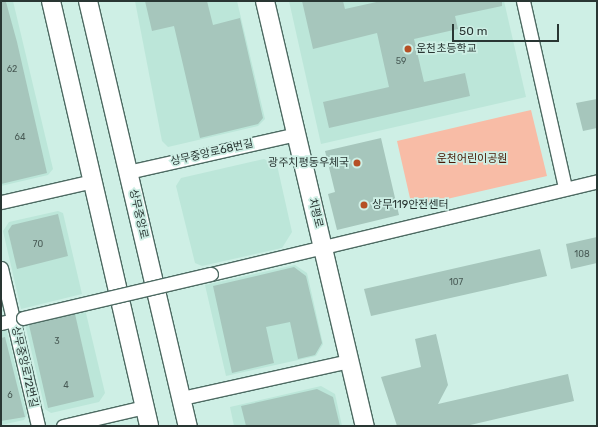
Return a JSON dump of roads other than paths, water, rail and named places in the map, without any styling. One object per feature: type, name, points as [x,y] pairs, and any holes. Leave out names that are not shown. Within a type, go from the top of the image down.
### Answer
[{"type":"street","points":[[51,1],[149,426]]},
{"type":"street","name":"상무중앙로","points":[[88,1],[188,426]]},
{"type":"street","name":"치평로","points":[[265,1],[324,246],[364,426]]},
{"type":"street","points":[[523,1],[565,188]]},
{"type":"street","name":"상무중앙로68번길","points":[[128,172],[296,134]]},
{"type":"street","points":[[1,202],[93,181]]},
{"type":"street","points":[[1,268],[19,319],[597,181]]},
{"type":"street","name":"상무중앙로72번길","points":[[1,323],[19,319],[38,426]]},
{"type":"street","points":[[182,398],[349,361]]},
{"type":"street","points":[[63,426],[144,407]]},
{"type":"place","name":"운천초등학교","points":[[408,49]]},
{"type":"place","name":"광주치평동우체국","points":[[357,163]]},
{"type":"place","name":"상무119안전센터","points":[[364,205]]},
{"type":"park label","name":"운천어린이공원","points":[[472,159]]}]
